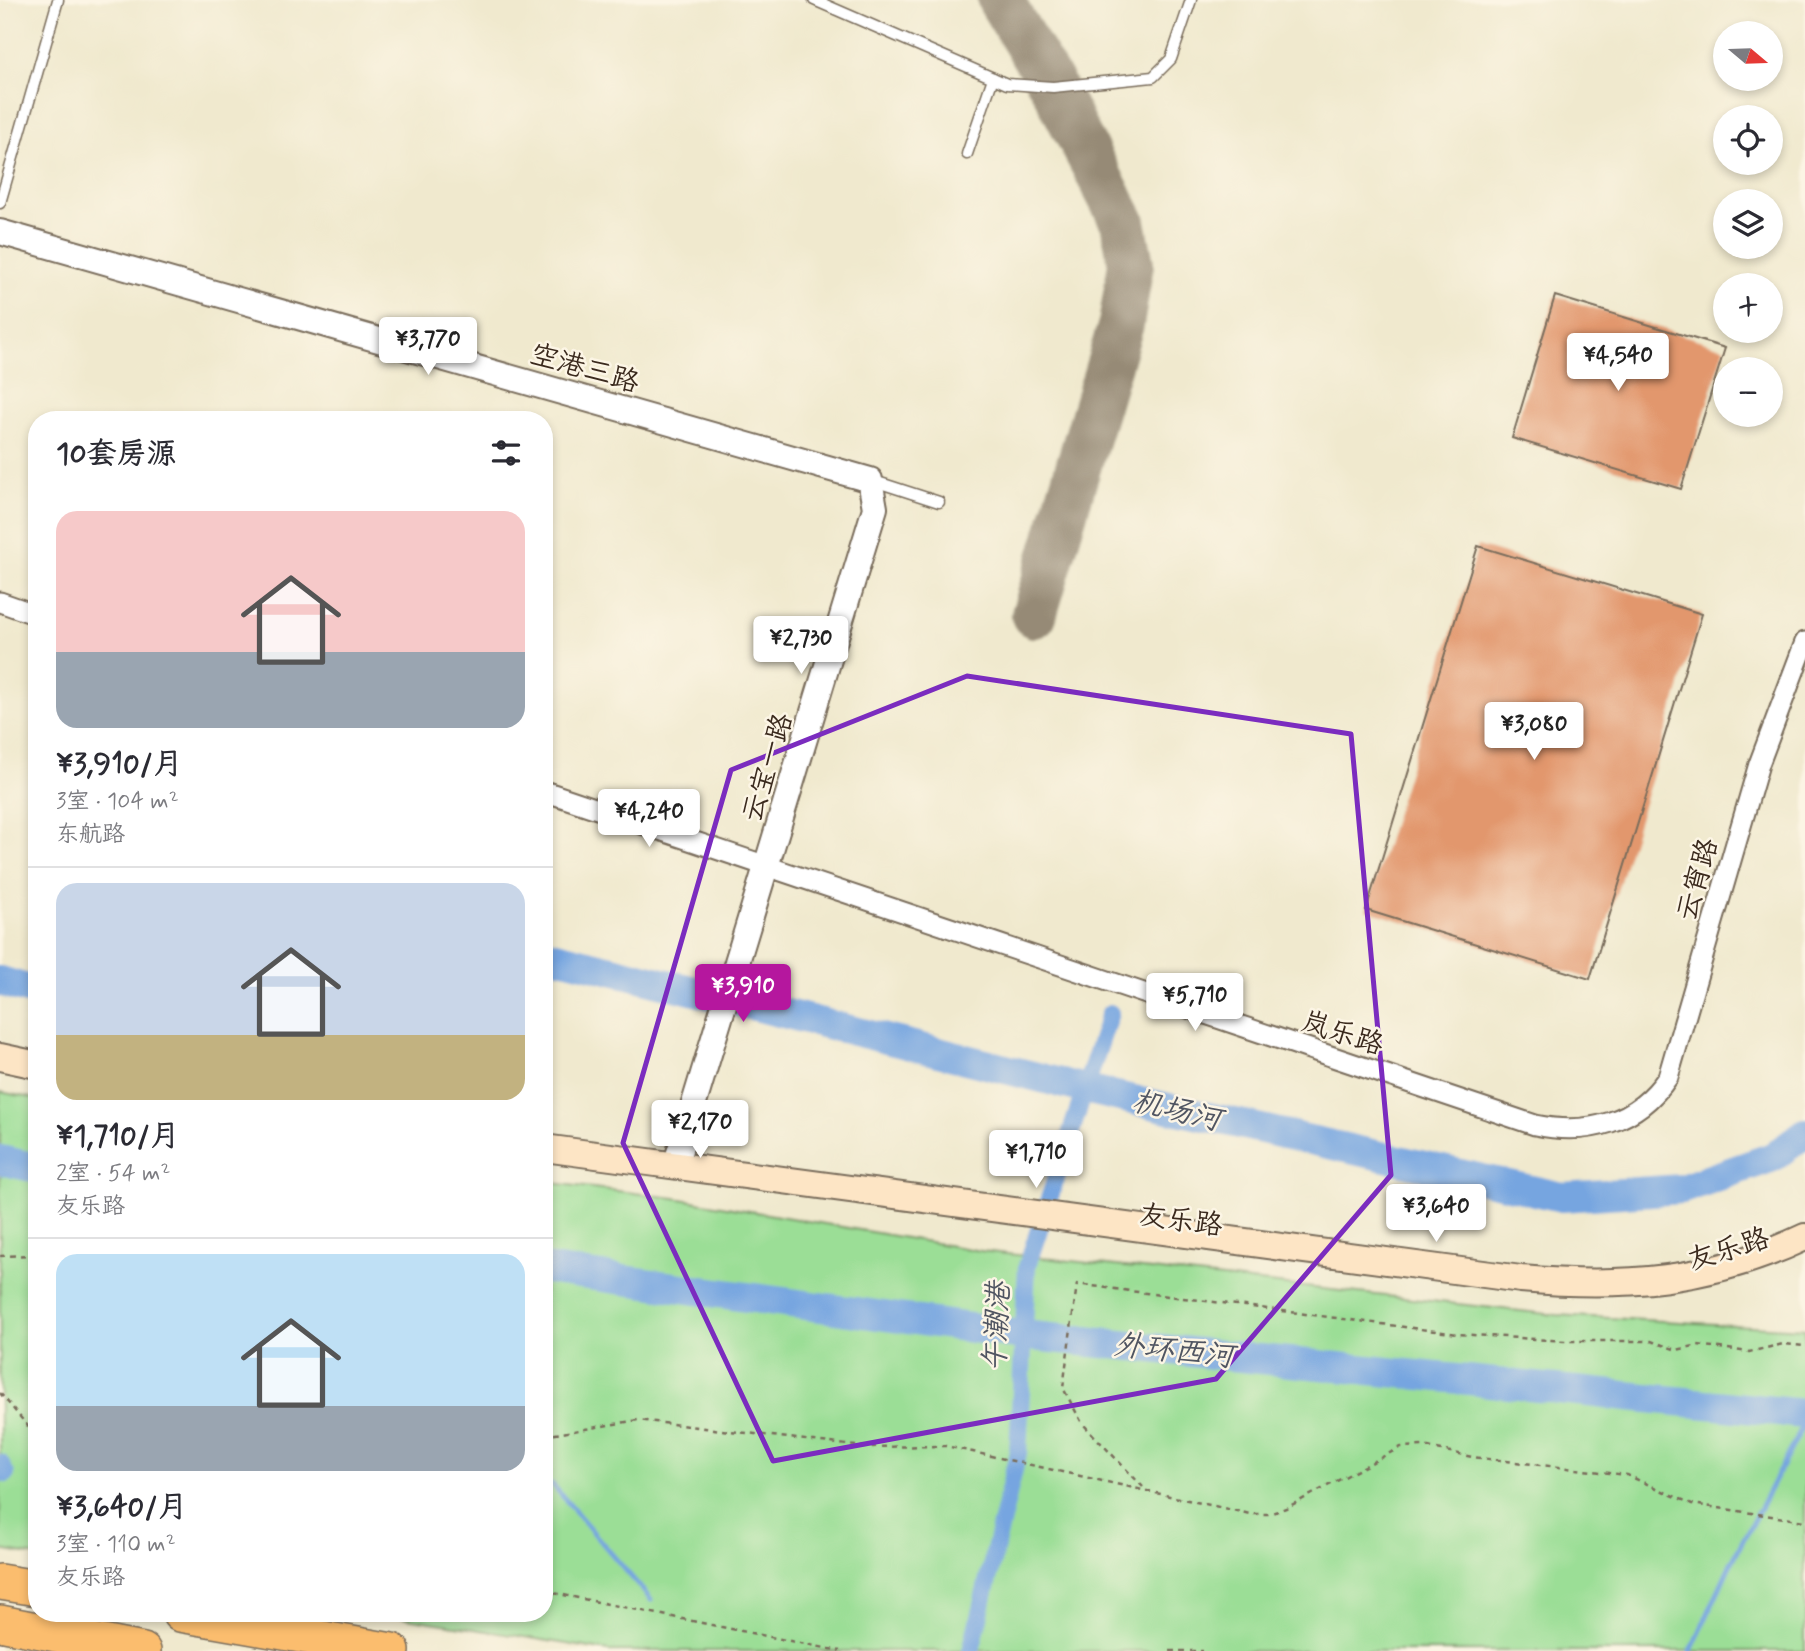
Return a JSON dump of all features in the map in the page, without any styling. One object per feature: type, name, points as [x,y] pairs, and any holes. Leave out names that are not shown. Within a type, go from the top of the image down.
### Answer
[{"type":"highway","points":[[0,1582],[28,1587]]},
{"type":"highway","points":[[226,1622],[392,1651]]},
{"type":"highway","points":[[0,1623],[143,1651]]},
{"type":"main road","points":[[0,1057],[28,1063]]},
{"type":"main road","points":[[0,1075],[28,1080]]},
{"type":"main road","name":"友乐路","points":[[553,1150],[674,1174],[1070,1227],[1581,1284],[1627,1284],[1675,1279],[1732,1266],[1804,1244]]},
{"type":"main road","name":"友乐路","points":[[553,1167],[674,1174]]},
{"type":"street","name":"空港三路","points":[[0,232],[870,480]]},
{"type":"street","name":"云宝一路","points":[[674,1174],[875,508],[870,480]]},
{"type":"street","points":[[0,602],[28,612]]},
{"type":"street","name":"云宵路","points":[[1625,1117],[1658,1091],[1671,1069],[1759,764],[1805,642]]},
{"type":"street","name":"岚乐路","points":[[553,794],[766,869],[1535,1125],[1561,1130],[1584,1129],[1625,1117]]},
{"type":"street","points":[[674,1174],[684,1129]]},
{"type":"lane","points":[[0,203],[58,0]]},
{"type":"lane","points":[[820,1],[993,78],[1022,86],[1053,87],[1118,83],[1153,77],[1171,59],[1191,0]]},
{"type":"lane","points":[[967,154],[993,78]]},
{"type":"lane","points":[[870,480],[939,502]]},
{"type":"path","points":[[0,1256],[28,1255]]},
{"type":"path","points":[[1144,1488],[1082,1423],[1063,1388],[1077,1283],[1458,1334],[1565,1341],[1651,1341],[1677,1350],[1699,1345],[1749,1352],[1783,1344],[1805,1346]]},
{"type":"path","points":[[0,1393],[28,1426]]},
{"type":"path","points":[[553,1434],[638,1420],[864,1447],[946,1446],[1037,1464],[1250,1514],[1269,1514],[1336,1483],[1401,1447],[1424,1446],[1472,1457],[1593,1468],[1626,1475],[1692,1504],[1805,1521]]},
{"type":"path","points":[[553,1593],[840,1651]]},
{"type":"path","points":[[1170,1651],[1202,1651]]},
{"type":"highlighted area","points":[[967,676],[1351,734],[1391,1175],[1216,1379],[773,1461],[623,1143],[731,770]]},
{"type":"green space","points":[[0,1092],[28,1097],[28,1555],[0,1550]]},
{"type":"green space","points":[[553,1183],[675,1198],[981,1251],[1556,1315],[1805,1329],[1805,1651],[609,1651],[432,1622],[553,1622]]},
{"type":"building","points":[[1555,296],[1725,348],[1722,357],[1713,357],[1713,386],[1681,489],[1512,438]]},
{"type":"building","points":[[1478,546],[1702,614],[1590,979],[1366,910]]},
{"type":"waterway","name":"机场河","points":[[553,955],[1085,1089],[1562,1197],[1682,1189],[1773,1157],[1805,1133]]},
{"type":"waterway","name":"机场河","points":[[0,981],[28,989]]},
{"type":"waterway","name":"午潮港","points":[[971,1651],[1018,1453],[1027,1266],[1110,1013]]},
{"type":"waterway","points":[[0,1160],[28,1166]]},
{"type":"waterway","name":"外环西河","points":[[553,1270],[1022,1335],[1805,1414]]},
{"type":"waterway","points":[[1691,1651],[1730,1565],[1805,1422]]},
{"type":"waterway","points":[[0,1463],[6,1474]]},
{"type":"waterway","points":[[553,1485],[651,1600]]},
{"type":"taxiway","points":[[1000,0],[1053,87],[1123,222],[1131,264],[1121,324],[1034,615]]}]
